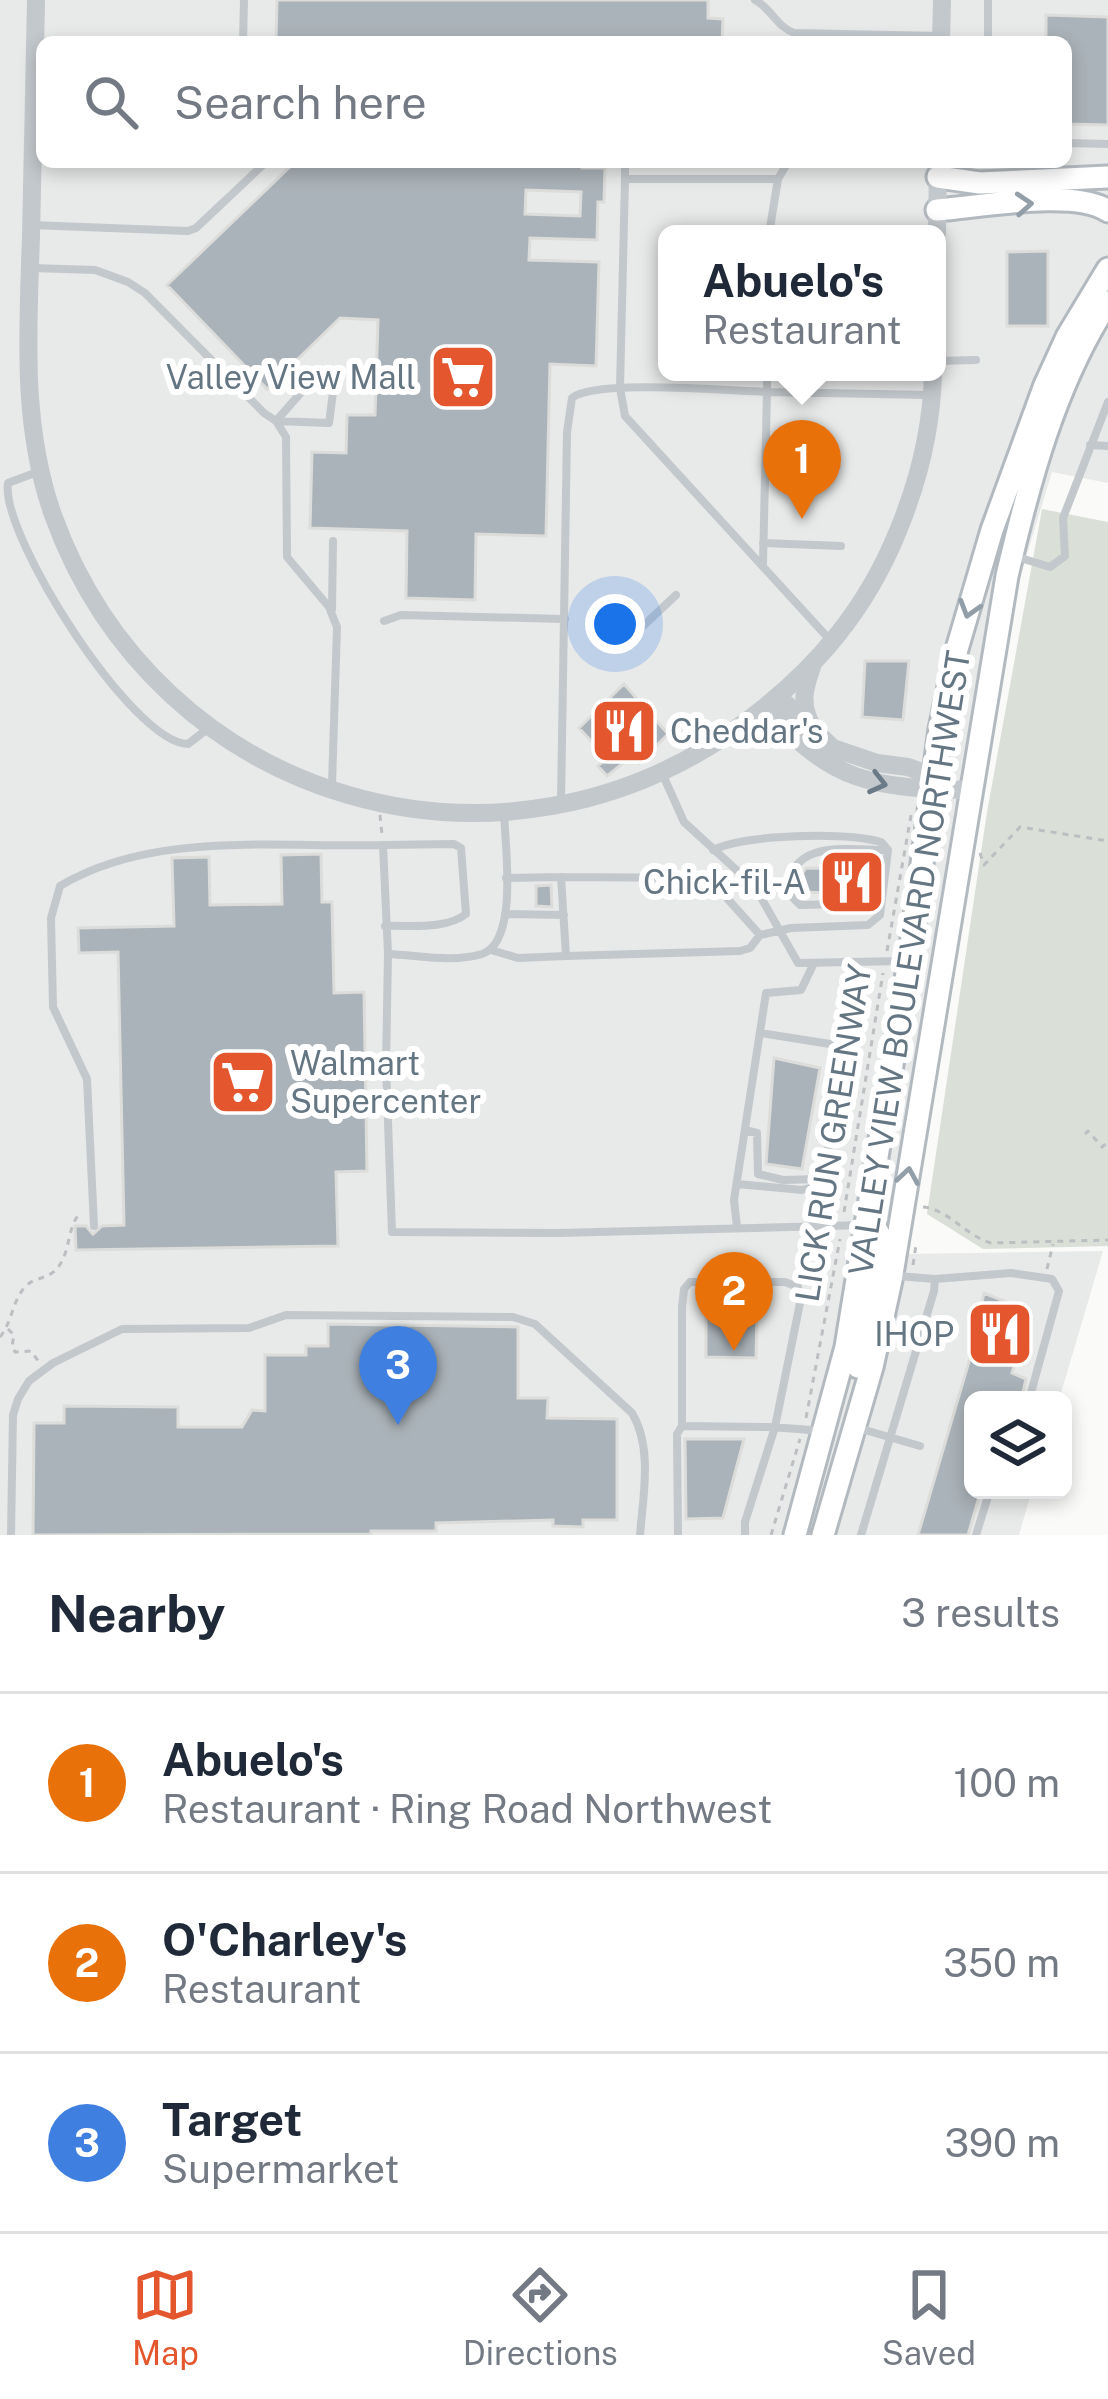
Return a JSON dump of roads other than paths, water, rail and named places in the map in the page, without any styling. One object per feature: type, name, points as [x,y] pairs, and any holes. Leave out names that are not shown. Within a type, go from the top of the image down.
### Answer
[{"type":"main road","points":[[938,170],[980,182],[1108,176]]},
{"type":"main road","points":[[937,210],[1073,200],[1108,211]]},
{"type":"main road","name":"VALLEY VIEW BOULEVARD NORTHWEST","points":[[795,1535],[818,1433],[846,1347],[909,961],[932,783],[957,650],[1031,420],[1067,337],[1108,269]]},
{"type":"main road","name":"VALLEY VIEW BOULEVARD NORTHWEST","points":[[823,1535],[892,1275],[1012,556],[1057,407],[1102,327],[1108,302]]},
{"type":"main road","points":[[1012,556],[1004,543],[1031,420]]},
{"type":"main road","points":[[855,1427],[855,1386],[881,1240],[866,1225]]},
{"type":"main road","points":[[808,1535],[828,1470],[818,1433]]},
{"type":"street","points":[[36,0],[28,383],[40,471],[65,546],[99,610],[145,669],[209,727],[332,793],[372,804],[448,813],[504,813],[561,805],[662,772],[731,733],[814,664],[868,596],[919,472],[933,381]]},
{"type":"street","points":[[941,36],[942,0]]},
{"type":"street","points":[[937,225],[938,170]]},
{"type":"street","points":[[814,664],[806,683],[804,712],[826,743]]},
{"type":"street","points":[[772,702],[826,743],[853,756],[908,767],[932,783]]},
{"type":"street","points":[[772,702],[800,744]]},
{"type":"street","points":[[731,733],[769,730],[872,783],[932,783],[971,790]]},
{"type":"lane","points":[[244,0],[244,36]]},
{"type":"lane","points":[[754,0],[794,33],[868,36]]},
{"type":"lane","points":[[988,0],[988,36]]},
{"type":"lane","points":[[1072,143],[1108,144]]},
{"type":"lane","points":[[31,225],[188,231],[260,168]]},
{"type":"lane","points":[[625,168],[620,388],[625,416],[832,644]]},
{"type":"lane","points":[[665,168],[665,179]]},
{"type":"lane","points":[[770,225],[778,179],[784,168]]},
{"type":"lane","points":[[625,179],[778,179]]},
{"type":"lane","points":[[30,268],[95,270],[145,293],[276,421],[286,437],[287,557],[332,612],[337,626],[332,793]]},
{"type":"lane","points":[[946,361],[976,360]]},
{"type":"lane","points":[[335,377],[329,423],[276,421],[306,387],[335,377]]},
{"type":"lane","points":[[763,564],[766,381]]},
{"type":"lane","points":[[561,805],[568,406],[578,392],[620,388],[933,395]]},
{"type":"lane","points":[[1012,556],[1050,567],[1065,556],[1063,518],[1108,402]]},
{"type":"lane","points":[[1090,446],[1108,446]]},
{"type":"lane","points":[[40,471],[8,483],[6,496],[55,607],[113,686],[159,733],[188,744],[209,727]]},
{"type":"lane","points":[[332,612],[333,541]]},
{"type":"lane","points":[[764,543],[841,546]]},
{"type":"lane","points":[[622,646],[676,595]]},
{"type":"lane","points":[[384,621],[401,615],[565,619]]},
{"type":"lane","points":[[662,772],[684,822],[755,887],[792,958],[813,965],[909,961]]},
{"type":"lane","points":[[490,950],[503,933],[506,914],[504,813]]},
{"type":"lane","points":[[388,955],[459,957],[490,950],[518,958],[740,951],[750,948],[760,935],[778,930],[868,925],[880,915],[888,850],[881,842],[855,838],[737,840],[713,850]]},
{"type":"lane","points":[[94,1226],[87,1079],[53,1007],[51,918],[60,886],[85,871],[172,849],[454,844],[461,848],[466,914],[457,921],[385,926]]},
{"type":"lane","points":[[382,845],[392,1232],[866,1225]]},
{"type":"lane","points":[[882,903],[800,905],[788,893],[788,880],[804,855],[888,850]]},
{"type":"lane","points":[[561,877],[566,956]]},
{"type":"lane","points":[[506,878],[699,878],[725,896],[760,935]]},
{"type":"lane","points":[[506,914],[564,914]]},
{"type":"lane","points":[[737,1227],[737,1184],[766,993],[801,990],[813,965]]},
{"type":"lane","points":[[737,1184],[802,1190],[817,1186],[822,1179],[841,1051],[809,1040],[760,1033]]},
{"type":"lane","points":[[745,1130],[757,1133],[758,1174],[783,1180],[822,1179]]},
{"type":"lane","points":[[892,1275],[934,1279],[1011,1273],[1052,1279],[1059,1292],[1032,1391]]},
{"type":"lane","points":[[861,1535],[934,1279]]},
{"type":"lane","points":[[678,1535],[684,1289],[690,1282],[785,1282],[798,1287],[801,1298],[775,1427],[745,1522],[746,1535]]},
{"type":"lane","points":[[11,1535],[13,1415],[29,1381],[122,1329],[249,1328],[286,1315],[513,1317],[536,1324],[632,1413],[641,1428],[640,1535]]},
{"type":"lane","points":[[682,1426],[775,1427],[818,1433]]},
{"type":"lane","points":[[855,1427],[920,1446]]},
{"type":"lane","points":[[976,1535],[987,1499]]},
{"type":"place","name":"Valley View Mall","points":[[463,377]]},
{"type":"place","name":"Abuelo's","points":[[802,519]]},
{"type":"place","name":"Cheddar's","points":[[624,731]]},
{"type":"place","name":"Chick-fil-A","points":[[852,882]]},
{"type":"place","name":"Walmart Supercenter","points":[[243,1082]]},
{"type":"place","name":"IHOP","points":[[1000,1334]]},
{"type":"place","name":"O'Charley's","points":[[734,1351]]},
{"type":"place","name":"Target","points":[[398,1425]]}]
